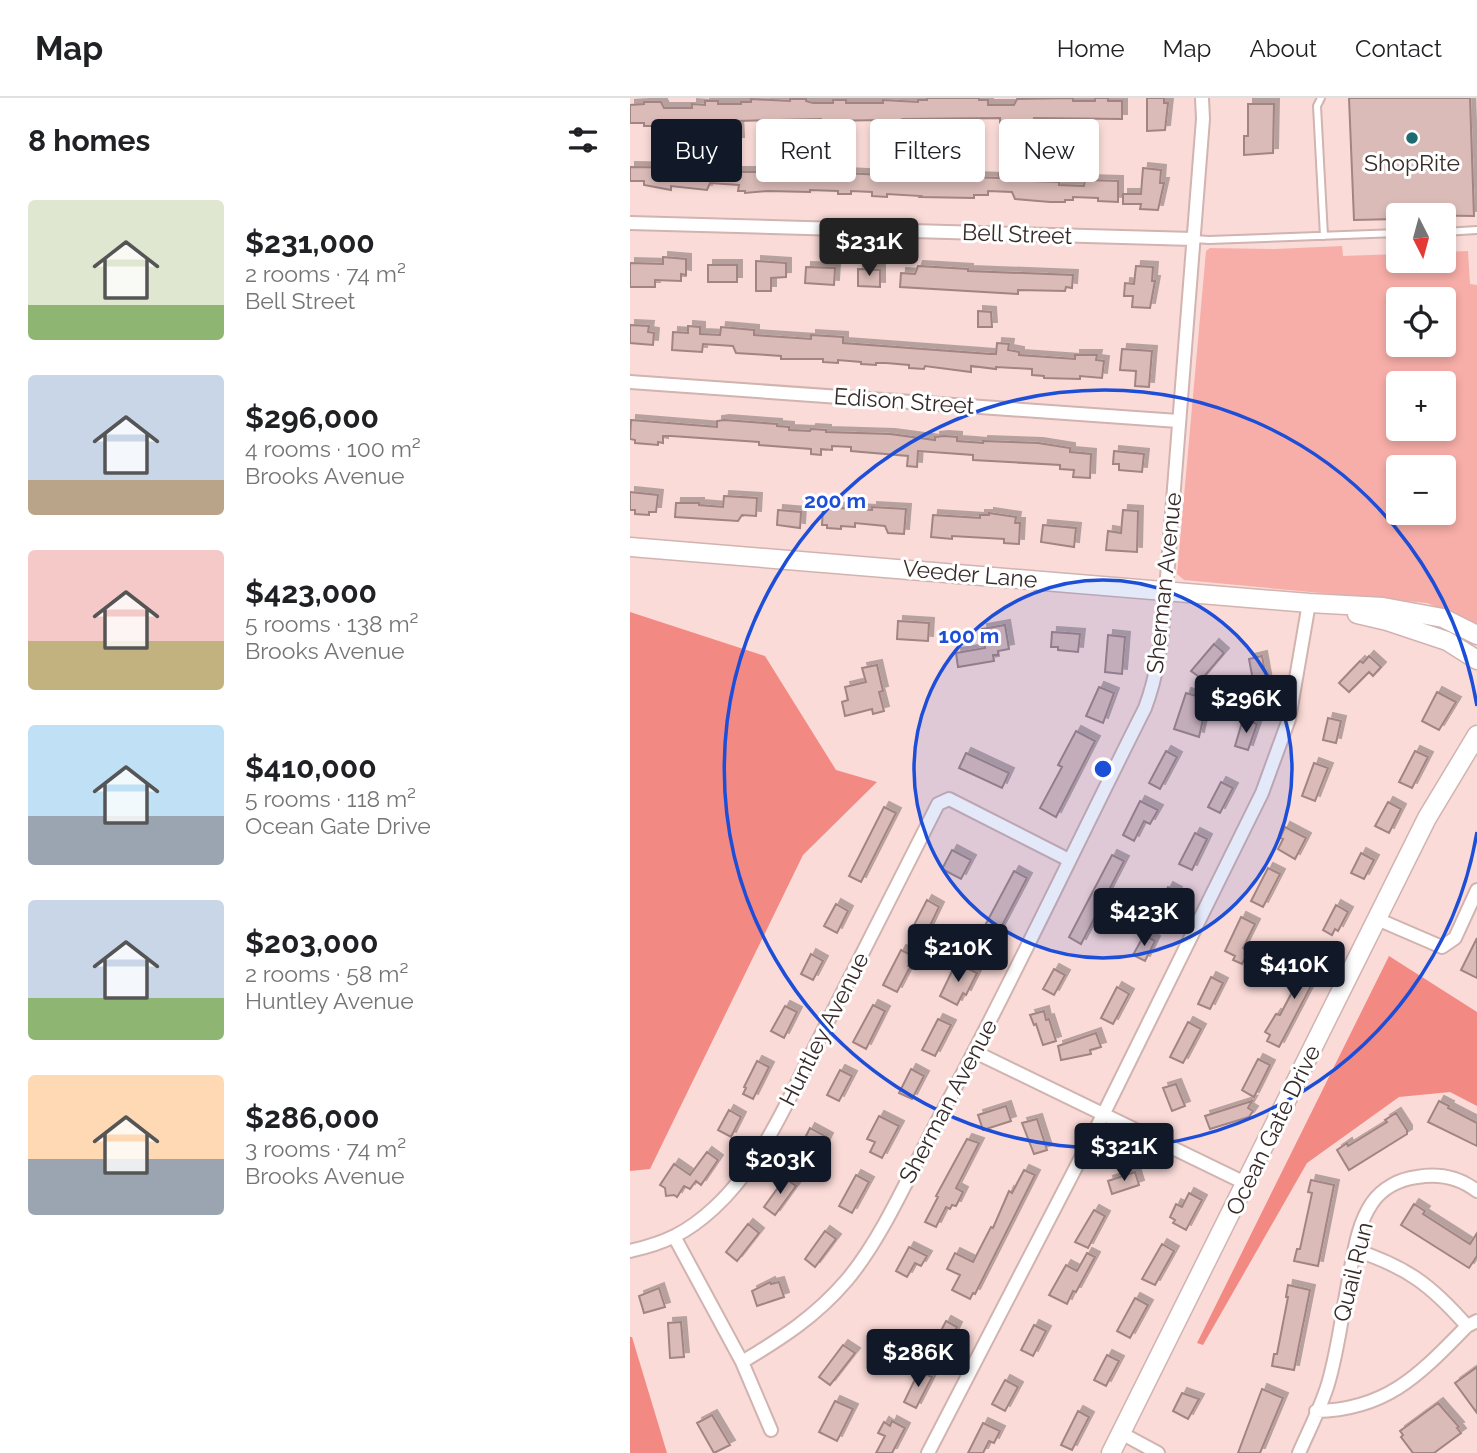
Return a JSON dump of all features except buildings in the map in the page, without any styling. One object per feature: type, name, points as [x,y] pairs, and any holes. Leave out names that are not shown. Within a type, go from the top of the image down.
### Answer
[{"type":"street","name":"Sherman Avenue","points":[[742,1362],[793,1331],[823,1306],[848,1279],[871,1246],[975,1052],[1145,708],[1159,663],[1166,590],[1203,119],[1202,98]]},
{"type":"street","name":"Bell Street","points":[[630,223],[1193,239]]},
{"type":"street","name":"Edison Street","points":[[630,382],[1178,421]]},
{"type":"street","name":"Veeder Lane","points":[[630,547],[1383,607],[1443,618],[1477,635]]},
{"type":"street","name":"Veeder Lane","points":[[1309,603],[1399,625],[1447,641],[1477,660]]},
{"type":"street","points":[[928,1453],[1103,1115],[1262,793],[1289,719],[1309,603]]},
{"type":"street","name":"Ocean Gate Drive","points":[[1111,1453],[1427,818],[1477,735]]},
{"type":"street","name":"Huntley Avenue","points":[[630,1251],[675,1238],[716,1207],[752,1164],[790,1097],[938,804],[949,799],[1069,860]]},
{"type":"street","points":[[1377,919],[1442,947],[1455,938],[1477,890]]},
{"type":"street","points":[[975,1052],[1247,1184]]},
{"type":"street","name":"Quail Run","points":[[1299,1453],[1328,1384],[1354,1250],[1361,1223],[1372,1203],[1381,1192],[1396,1183],[1422,1176],[1448,1176],[1477,1191]]},
{"type":"street","points":[[675,1238],[742,1362],[771,1430]]},
{"type":"street","points":[[1317,1411],[1340,1410],[1372,1403],[1401,1387],[1472,1324],[1419,1278],[1386,1260],[1354,1250]]},
{"type":"street","points":[[1121,1433],[1158,1453]]},
{"type":"lane","points":[[1321,98],[1317,106],[1324,236]]},
{"type":"lane","points":[[1456,231],[1477,230]]},
{"type":"lane","points":[[1193,239],[1386,233]]},
{"type":"shaded area","points":[[1342,246],[1343,256],[1386,254],[1386,273],[1456,273],[1456,252],[1468,251],[1470,284],[1477,285],[1477,625],[1427,603],[1184,580],[1177,574],[1206,251],[1210,248]]},
{"type":"shaded area","points":[[630,612],[765,656],[836,770],[877,782],[803,855],[650,1169],[630,1171]]},
{"type":"shaded area","points":[[1389,956],[1477,1012],[1477,1106],[1450,1092],[1399,1097],[1307,1163],[1203,1345],[1197,1343]]},
{"type":"shaded area","points":[[632,1337],[667,1453],[630,1453]]},
{"type":"place","name":"ShopRite","points":[[1412,138]]}]
